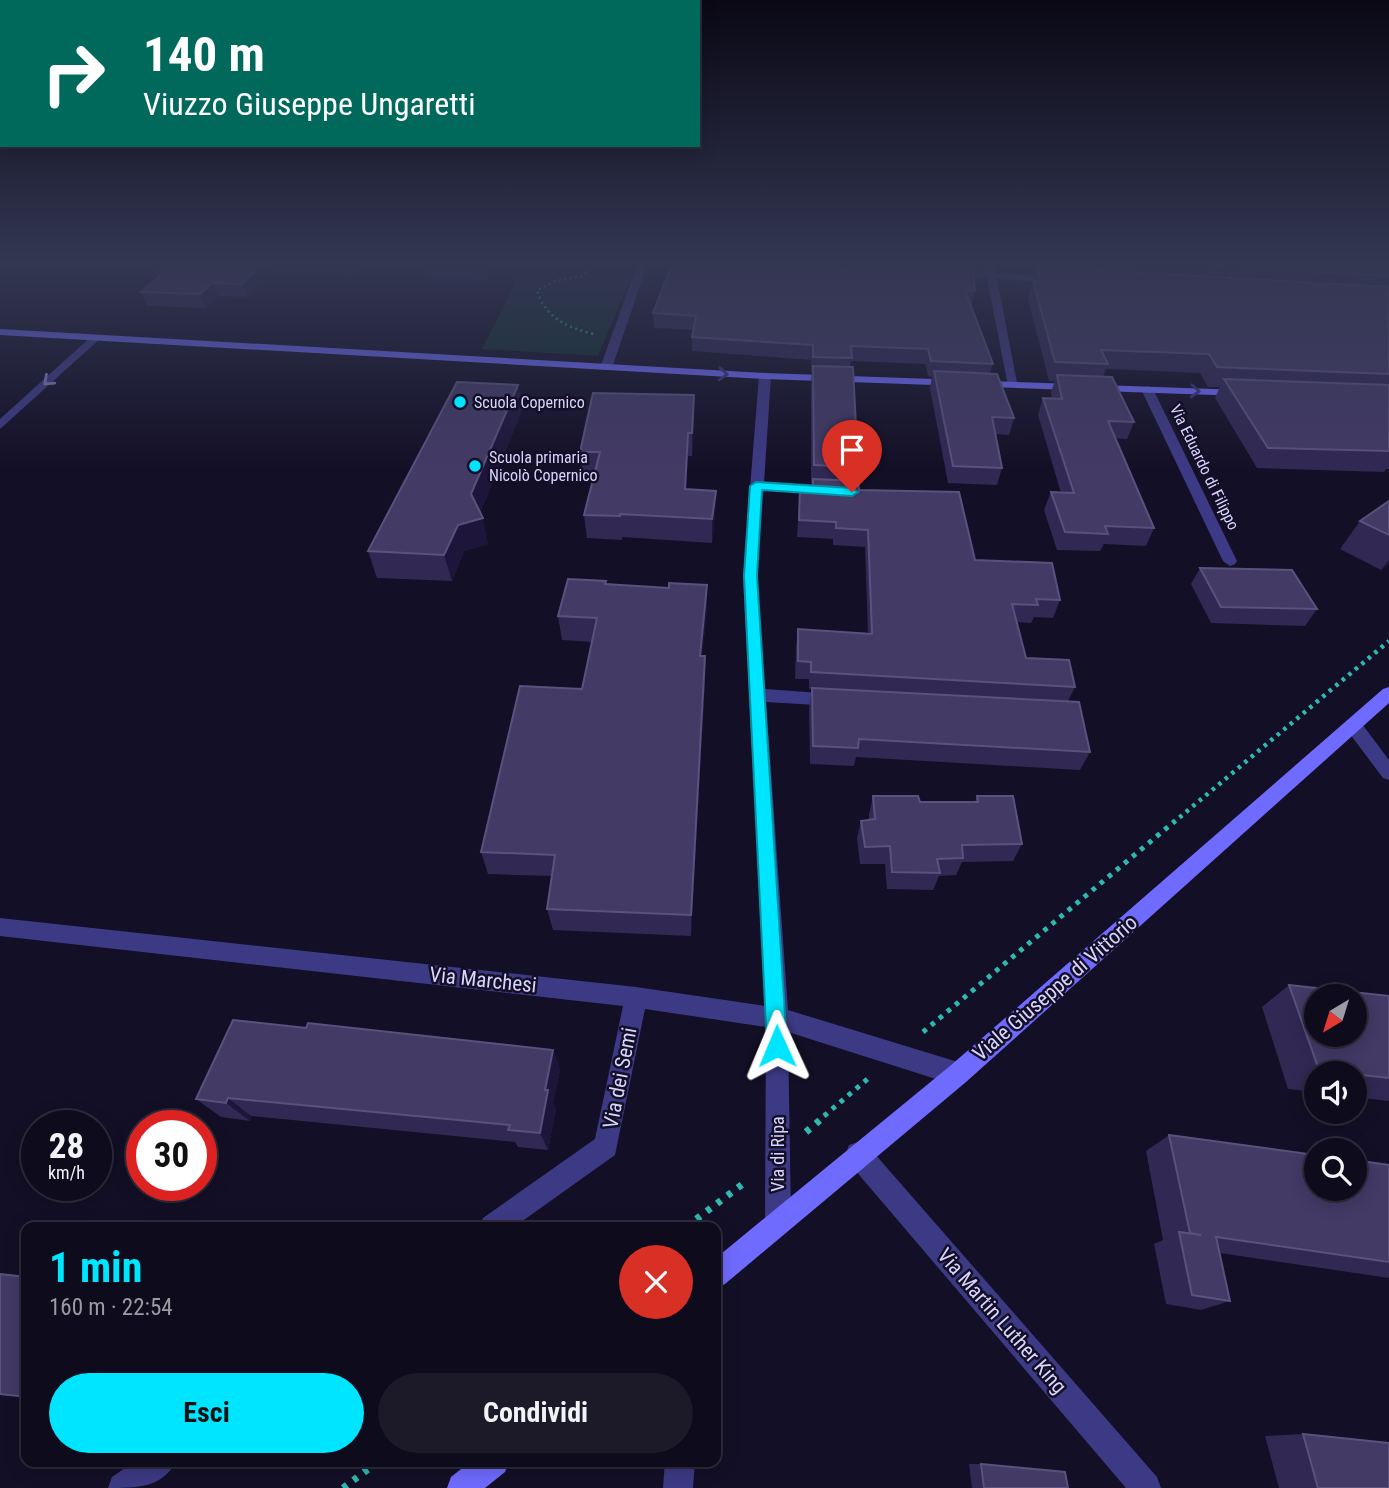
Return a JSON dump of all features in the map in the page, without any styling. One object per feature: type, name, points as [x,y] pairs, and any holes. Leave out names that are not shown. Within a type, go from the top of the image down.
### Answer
[{"type":"main road","points":[[0,332],[765,376],[1255,393]]},
{"type":"main road","name":"Viale Giuseppe di Vittorio","points":[[721,1271],[778,1220],[958,1074],[1389,693]]},
{"type":"main road","points":[[462,1488],[487,1467]]},
{"type":"street","points":[[606,368],[619,331]]},
{"type":"street","points":[[1003,331],[1014,386]]},
{"type":"street","points":[[0,425],[97,337]]},
{"type":"street","name":"Via di Ripa","points":[[765,376],[750,576],[777,1018],[778,1220]]},
{"type":"street","name":"Via Eduardo di Filippo","points":[[1147,389],[1230,561]]},
{"type":"street","points":[[756,486],[833,491]]},
{"type":"street","points":[[757,695],[852,701]]},
{"type":"street","points":[[1353,725],[1389,773]]},
{"type":"street","name":"Via Marchesi","points":[[0,927],[636,997],[777,1018],[958,1074]]},
{"type":"street","name":"Via dei Semi","points":[[499,1222],[606,1146],[636,997]]},
{"type":"street","name":"Via Martin Luther King","points":[[858,1154],[1146,1488]]},
{"type":"street","points":[[123,1488],[153,1467]]},
{"type":"street","points":[[678,1488],[680,1467]]},
{"type":"path","points":[[588,331],[616,339]]},
{"type":"path","points":[[693,1222],[778,1157],[896,1054],[1389,641]]},
{"type":"path","points":[[343,1488],[371,1467]]},
{"type":"green space","points":[[491,331],[608,331],[598,356],[482,349]]},
{"type":"building","points":[[693,331],[981,331],[993,364],[931,361],[928,349],[851,346],[852,358],[813,357],[813,345],[692,337]]},
{"type":"building","points":[[1047,331],[1389,331],[1389,374],[1217,367],[1209,354],[1101,350],[1108,364],[1055,362]]},
{"type":"building","points":[[813,366],[853,367],[858,467],[814,465]]},
{"type":"building","points":[[934,371],[997,374],[1014,418],[992,417],[1002,468],[953,466]]},
{"type":"building","points":[[1057,375],[1112,377],[1134,422],[1108,421],[1154,528],[1105,526],[1108,534],[1065,532],[1051,492],[1074,493],[1043,398],[1062,399]]},
{"type":"building","points":[[1224,379],[1389,385],[1389,451],[1268,448]]},
{"type":"building","points":[[457,382],[518,385],[471,494],[483,518],[458,525],[444,555],[368,551]]},
{"type":"building","points":[[593,393],[694,395],[692,433],[688,433],[685,489],[716,491],[712,519],[620,514],[584,515],[600,452],[580,452]]},
{"type":"building","points":[[813,479],[858,481],[859,490],[959,492],[975,560],[1052,563],[1060,600],[1036,599],[1038,605],[1012,604],[1026,658],[1069,660],[1075,687],[811,672],[811,662],[798,661],[798,629],[872,634],[868,530],[836,528],[836,522],[799,520],[800,487],[813,487]]},
{"type":"building","points":[[1389,501],[1389,535],[1360,521]]},
{"type":"building","points":[[1200,568],[1292,570],[1317,609],[1221,607]]},
{"type":"building","points":[[568,579],[669,588],[669,583],[707,585],[700,656],[705,656],[691,915],[547,909],[555,855],[481,852],[520,686],[582,689],[597,618],[558,616]]},
{"type":"building","points":[[812,688],[1079,702],[1090,752],[859,739],[858,748],[813,746]]},
{"type":"building","points":[[873,796],[918,796],[920,802],[978,802],[977,796],[1013,796],[1022,844],[962,845],[963,858],[937,859],[940,873],[892,872],[890,846],[865,847],[861,821],[875,819]]},
{"type":"building","points":[[1289,985],[1304,987],[1304,1028]]},
{"type":"building","points":[[1367,994],[1389,996],[1389,1078],[1367,1075],[1367,1061],[1316,1061],[1311,1047],[1367,1047]]},
{"type":"building","points":[[233,1020],[306,1028],[308,1023],[553,1050],[540,1133],[508,1130],[510,1125],[228,1098],[226,1103],[196,1099]]},
{"type":"building","points":[[1169,1135],[1304,1153],[1304,1201],[1367,1201],[1367,1162],[1389,1165],[1389,1262],[1216,1237],[1230,1301],[1192,1295],[1179,1232],[1201,1235],[1190,1233]]},
{"type":"building","points":[[0,1274],[21,1276],[21,1396],[0,1394]]},
{"type":"building","points":[[1303,1434],[1389,1443],[1389,1488],[1318,1488]]},
{"type":"building","points":[[981,1464],[1065,1472],[1068,1488],[984,1488]]},
{"type":"place","name":"Scuola Copernico","points":[[460,402]]},
{"type":"place","name":"Scuola primaria Nicolò Copernico","points":[[475,466]]},
{"type":"route","points":[[777,1046],[750,576],[756,486],[852,492]]}]
